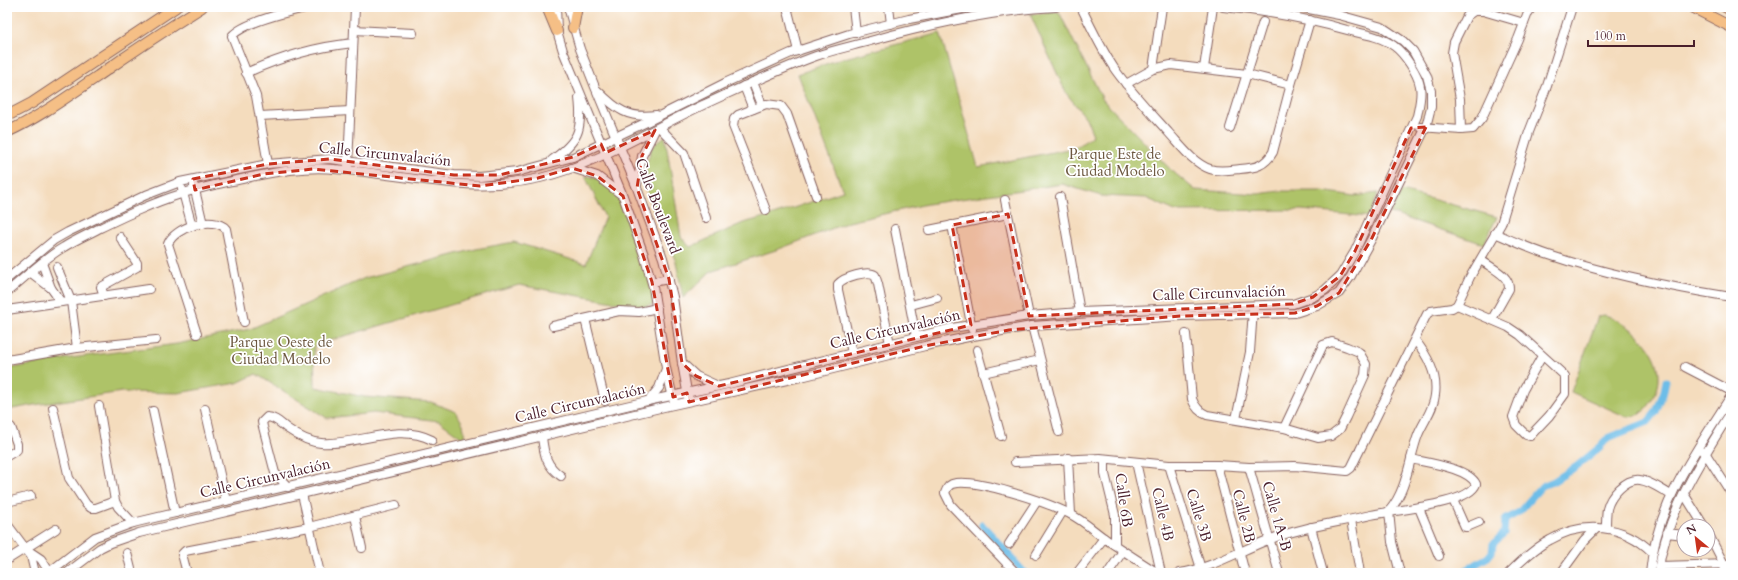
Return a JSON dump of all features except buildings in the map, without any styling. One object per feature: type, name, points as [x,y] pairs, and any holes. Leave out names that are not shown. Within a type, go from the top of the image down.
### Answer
[{"type":"main road","points":[[7,116],[32,103],[176,7]]},
{"type":"main road","points":[[7,132],[36,117],[158,34],[202,7]]},
{"type":"main road","points":[[547,7],[557,31]]},
{"type":"main road","points":[[573,28],[577,7]]},
{"type":"main road","points":[[1692,7],[1731,27]]},
{"type":"street","points":[[268,164],[256,96],[232,36],[235,32],[255,23],[309,7]]},
{"type":"street","points":[[347,170],[354,7]]},
{"type":"street","name":"Calle Boulevard","points":[[556,7],[557,31],[577,87],[605,153],[644,254],[652,282],[666,368],[674,401]]},
{"type":"street","name":"Calle Boulevard","points":[[568,7],[573,28],[595,87],[637,188],[663,258],[669,279],[689,402]]},
{"type":"street","points":[[787,7],[798,51]]},
{"type":"street","points":[[854,7],[856,33]]},
{"type":"street","points":[[889,7],[891,24]]},
{"type":"street","name":"Calle Circunvalación","points":[[7,279],[54,240],[64,234],[146,195],[180,182],[268,164],[313,159],[348,161],[454,176],[499,175],[573,157],[726,82],[798,51],[932,11],[971,7]]},
{"type":"street","name":"Calle Circunvalación","points":[[7,292],[30,272],[73,241],[123,216],[183,193],[280,172],[319,168],[480,186],[538,178],[572,168],[657,129],[752,82],[818,55],[921,27],[990,13],[1056,7]]},
{"type":"street","points":[[1081,7],[1102,48],[1126,84],[1189,156],[1200,164],[1211,169],[1224,170],[1254,168],[1269,160],[1273,152],[1310,20]]},
{"type":"street","points":[[1153,70],[1162,7]]},
{"type":"street","points":[[1204,68],[1213,7]]},
{"type":"street","name":"Calle Circunvalación","points":[[67,573],[91,554],[110,543],[139,532],[542,437],[674,401],[688,393],[916,337],[971,325],[1029,316],[1080,312],[1293,304],[1313,297],[1325,290],[1340,276],[1355,251],[1417,116],[1421,98],[1420,85],[1401,52],[1393,45],[1367,35],[1310,20],[1260,10],[1223,7]]},
{"type":"street","name":"Calle Circunvalación","points":[[49,573],[95,537],[134,523],[648,402],[689,402],[805,376],[925,346],[1032,326],[1180,316],[1295,313],[1317,306],[1339,292],[1351,276],[1372,238],[1426,127],[1431,107],[1431,91],[1427,76],[1413,51],[1403,40],[1382,27],[1339,15],[1299,7]]},
{"type":"street","points":[[1411,128],[1426,127],[1461,130],[1473,129],[1482,118],[1532,7]]},
{"type":"street","points":[[1015,462],[1068,458],[1105,459],[1169,465],[1301,467],[1347,470],[1352,468],[1427,314],[1431,311],[1452,308],[1457,305],[1470,277],[1501,224],[1512,193],[1529,132],[1547,86],[1572,7]]},
{"type":"street","points":[[1461,130],[1460,99],[1452,54],[1454,42],[1467,16],[1474,10],[1524,23]]},
{"type":"street","points":[[1230,128],[1263,22]]},
{"type":"street","points":[[354,30],[413,33]]},
{"type":"street","points":[[246,73],[299,52],[327,46],[353,43]]},
{"type":"street","points":[[1126,84],[1153,70],[1172,65],[1246,74],[1291,85]]},
{"type":"street","points":[[726,82],[731,92]]},
{"type":"street","points":[[752,82],[762,105]]},
{"type":"street","points":[[744,86],[753,109]]},
{"type":"street","points":[[546,164],[571,145],[576,137],[580,126],[577,87]]},
{"type":"street","points":[[595,87],[612,105],[623,112],[647,116],[660,115]]},
{"type":"street","points":[[766,210],[733,126],[734,118],[738,115],[762,105],[774,104],[781,106],[787,114],[816,196]]},
{"type":"street","points":[[260,116],[350,111]]},
{"type":"street","points":[[637,188],[642,156],[657,129],[684,153],[706,218]]},
{"type":"street","points":[[572,168],[597,176],[622,196]]},
{"type":"street","points":[[193,179],[203,224]]},
{"type":"street","points":[[180,182],[192,226]]},
{"type":"street","points":[[1060,197],[1080,312]]},
{"type":"street","points":[[1006,200],[1029,316]]},
{"type":"street","points":[[929,230],[1008,214]]},
{"type":"street","points":[[197,334],[168,244],[176,234],[192,226],[219,224],[226,229],[244,322]]},
{"type":"street","points":[[952,225],[973,336]]},
{"type":"street","points":[[895,228],[916,337]]},
{"type":"street","points":[[1495,233],[1549,255],[1601,271],[1731,297]]},
{"type":"street","points":[[104,296],[101,288],[137,267],[137,263],[120,237]]},
{"type":"street","points":[[1481,260],[1505,276],[1509,284],[1509,289],[1492,319]]},
{"type":"street","points":[[42,263],[50,288]]},
{"type":"street","points":[[57,267],[70,301],[77,348]]},
{"type":"street","points":[[30,272],[50,288],[61,302]]},
{"type":"street","points":[[852,353],[838,290],[838,284],[845,278],[870,273],[875,275],[890,344]]},
{"type":"street","points":[[652,282],[669,279]]},
{"type":"street","points":[[7,310],[149,289]]},
{"type":"street","points":[[911,305],[937,298]]},
{"type":"street","points":[[1236,419],[1250,352],[1254,305]]},
{"type":"street","points":[[1457,305],[1508,327],[1520,335],[1565,376],[1565,394],[1530,436],[1526,435],[1516,425],[1513,417],[1523,390],[1542,356]]},
{"type":"street","points":[[553,326],[619,311],[639,312],[657,308]]},
{"type":"street","points":[[585,319],[605,401]]},
{"type":"street","points":[[1032,326],[1059,432]]},
{"type":"street","points":[[1186,334],[1194,404],[1201,413],[1284,428],[1311,437],[1323,438],[1331,436],[1340,429],[1365,375],[1366,364],[1359,352],[1332,342],[1323,345],[1284,428]]},
{"type":"street","points":[[7,360],[77,348],[156,340]]},
{"type":"street","points":[[1389,511],[1395,505],[1401,491],[1418,434],[1436,394],[1433,372],[1429,362],[1415,340]]},
{"type":"street","points":[[977,350],[1001,436]]},
{"type":"street","points":[[983,373],[1040,360]]},
{"type":"street","points":[[682,363],[696,376],[719,386]]},
{"type":"street","points":[[1685,367],[1731,391]]},
{"type":"street","points":[[648,402],[660,388],[666,368]]},
{"type":"street","points":[[1650,573],[1652,552],[1662,518],[1671,495],[1684,470],[1731,396]]},
{"type":"street","points":[[98,406],[116,501],[118,507],[134,523]]},
{"type":"street","points":[[53,408],[69,478],[86,504],[91,508],[96,508],[116,501]]},
{"type":"street","points":[[205,409],[226,501]]},
{"type":"street","points":[[153,411],[175,514]]},
{"type":"street","points":[[1728,564],[1658,570],[1667,533],[1677,506],[1706,454],[1728,423],[1731,412]]},
{"type":"street","points":[[280,498],[275,490],[275,473],[262,427],[262,422],[267,417],[272,417],[289,430],[310,442],[322,444],[380,435],[406,434],[420,435],[432,440]]},
{"type":"street","points":[[7,456],[17,450],[17,444],[11,427]]},
{"type":"street","points":[[542,437],[544,454],[547,463],[561,476]]},
{"type":"street","points":[[1697,449],[1706,454],[1731,493]]},
{"type":"street","points":[[1036,555],[1067,513],[1068,458]]},
{"type":"street","name":"Calle 6B","points":[[1105,459],[1105,474],[1115,515],[1115,545]]},
{"type":"street","points":[[1179,573],[1202,570],[1238,552],[1269,540],[1311,527],[1389,511],[1419,508],[1453,500],[1463,496],[1475,488],[1476,484],[1474,480],[1456,470],[1411,459]]},
{"type":"street","name":"Calle 4B","points":[[1136,462],[1161,573]]},
{"type":"street","name":"Calle 3B","points":[[1169,465],[1202,570]]},
{"type":"street","name":"Calle 2B","points":[[1217,465],[1238,552],[1245,573]]},
{"type":"street","name":"Calle 1A-B","points":[[1249,467],[1279,573]]},
{"type":"street","points":[[275,473],[288,487]]},
{"type":"street","points":[[1606,528],[1607,509],[1610,502],[1615,493],[1627,483],[1635,479],[1642,480],[1671,495]]},
{"type":"street","points":[[1016,573],[951,505],[945,493],[947,487],[954,484],[963,483],[994,488],[1067,513],[1158,573]]},
{"type":"street","points":[[302,494],[319,569],[316,573]]},
{"type":"street","points":[[1684,494],[1699,518]]},
{"type":"street","points":[[7,502],[31,496]]},
{"type":"street","points":[[1453,500],[1465,526],[1467,527],[1479,522]]},
{"type":"street","points":[[1009,544],[1038,502]]},
{"type":"street","points":[[187,573],[182,554],[185,551],[309,527],[396,505]]},
{"type":"street","points":[[1419,508],[1439,556]]},
{"type":"street","points":[[1389,511],[1392,542],[1400,573]]},
{"type":"street","points":[[354,516],[362,548]]},
{"type":"street","points":[[1351,520],[1360,573]]},
{"type":"street","points":[[7,524],[17,539],[41,559],[49,573]]},
{"type":"street","points":[[1311,527],[1323,573]]},
{"type":"street","points":[[1560,573],[1585,540],[1597,528]]},
{"type":"street","points":[[1509,573],[1549,540],[1570,530],[1606,528],[1626,534],[1643,543],[1652,552]]},
{"type":"street","points":[[7,560],[56,529]]},
{"type":"street","points":[[1667,533],[1676,534]]},
{"type":"street","points":[[1077,573],[1104,538]]},
{"type":"street","points":[[1716,546],[1728,564]]},
{"type":"street","points":[[26,548],[31,556],[35,573]]},
{"type":"street","points":[[1108,573],[1123,551]]},
{"type":"street","points":[[127,553],[132,573]]},
{"type":"street","points":[[1725,573],[1728,564]]},
{"type":"highlighted area","points":[[1426,127],[1372,238],[1339,293],[1317,306],[1295,313],[1181,316],[1009,330],[925,346],[689,402],[687,393],[673,397],[652,282],[623,196],[597,176],[572,168],[538,178],[480,186],[313,169],[264,174],[195,190],[193,179],[268,164],[330,159],[454,175],[499,175],[573,157],[601,144],[605,153],[655,130],[642,156],[637,188],[669,279],[682,363],[696,376],[719,386],[971,325],[952,225],[1008,214],[1029,316],[1293,304],[1313,297],[1340,276],[1355,251],[1411,128]]},
{"type":"green space","name":"Parque Este de Ciudad Modelo","points":[[1059,12],[1103,100],[1171,170],[1195,190],[1258,194],[1280,191],[1322,191],[1355,196],[1378,193],[1369,217],[1302,210],[1175,211],[1146,198],[1101,196],[1062,184],[927,204],[849,222],[779,249],[711,271],[683,298],[676,262],[648,197],[646,165],[652,147],[665,136],[681,237],[690,247],[743,223],[773,215],[843,191],[798,74],[837,60],[940,33],[978,167],[1073,148],[1093,135],[1086,118],[1066,93],[1030,14]]},
{"type":"green space","name":"Parque Oeste de Ciudad Modelo","points":[[585,176],[601,178],[618,198],[642,254],[657,304],[641,307],[519,285],[314,345],[315,387],[365,397],[431,402],[456,412],[463,424],[465,440],[439,421],[374,413],[327,418],[256,374],[237,383],[178,393],[122,392],[7,410],[7,369],[63,359],[177,344],[250,329],[365,278],[476,249],[514,242],[586,264],[605,217]]},
{"type":"green space","points":[[1402,191],[1497,217],[1484,244],[1390,213]]},
{"type":"green space","points":[[1605,315],[1624,324],[1642,339],[1655,358],[1658,368],[1659,382],[1654,397],[1647,408],[1634,416],[1627,417],[1571,392],[1598,316]]},
{"type":"waterway","points":[[1461,573],[1488,557],[1492,552],[1493,544],[1504,533],[1505,520],[1519,512],[1542,486],[1554,481],[1577,466],[1600,447],[1608,438],[1648,422],[1656,412],[1666,381]]},
{"type":"waterway","points":[[982,525],[1025,573]]}]
